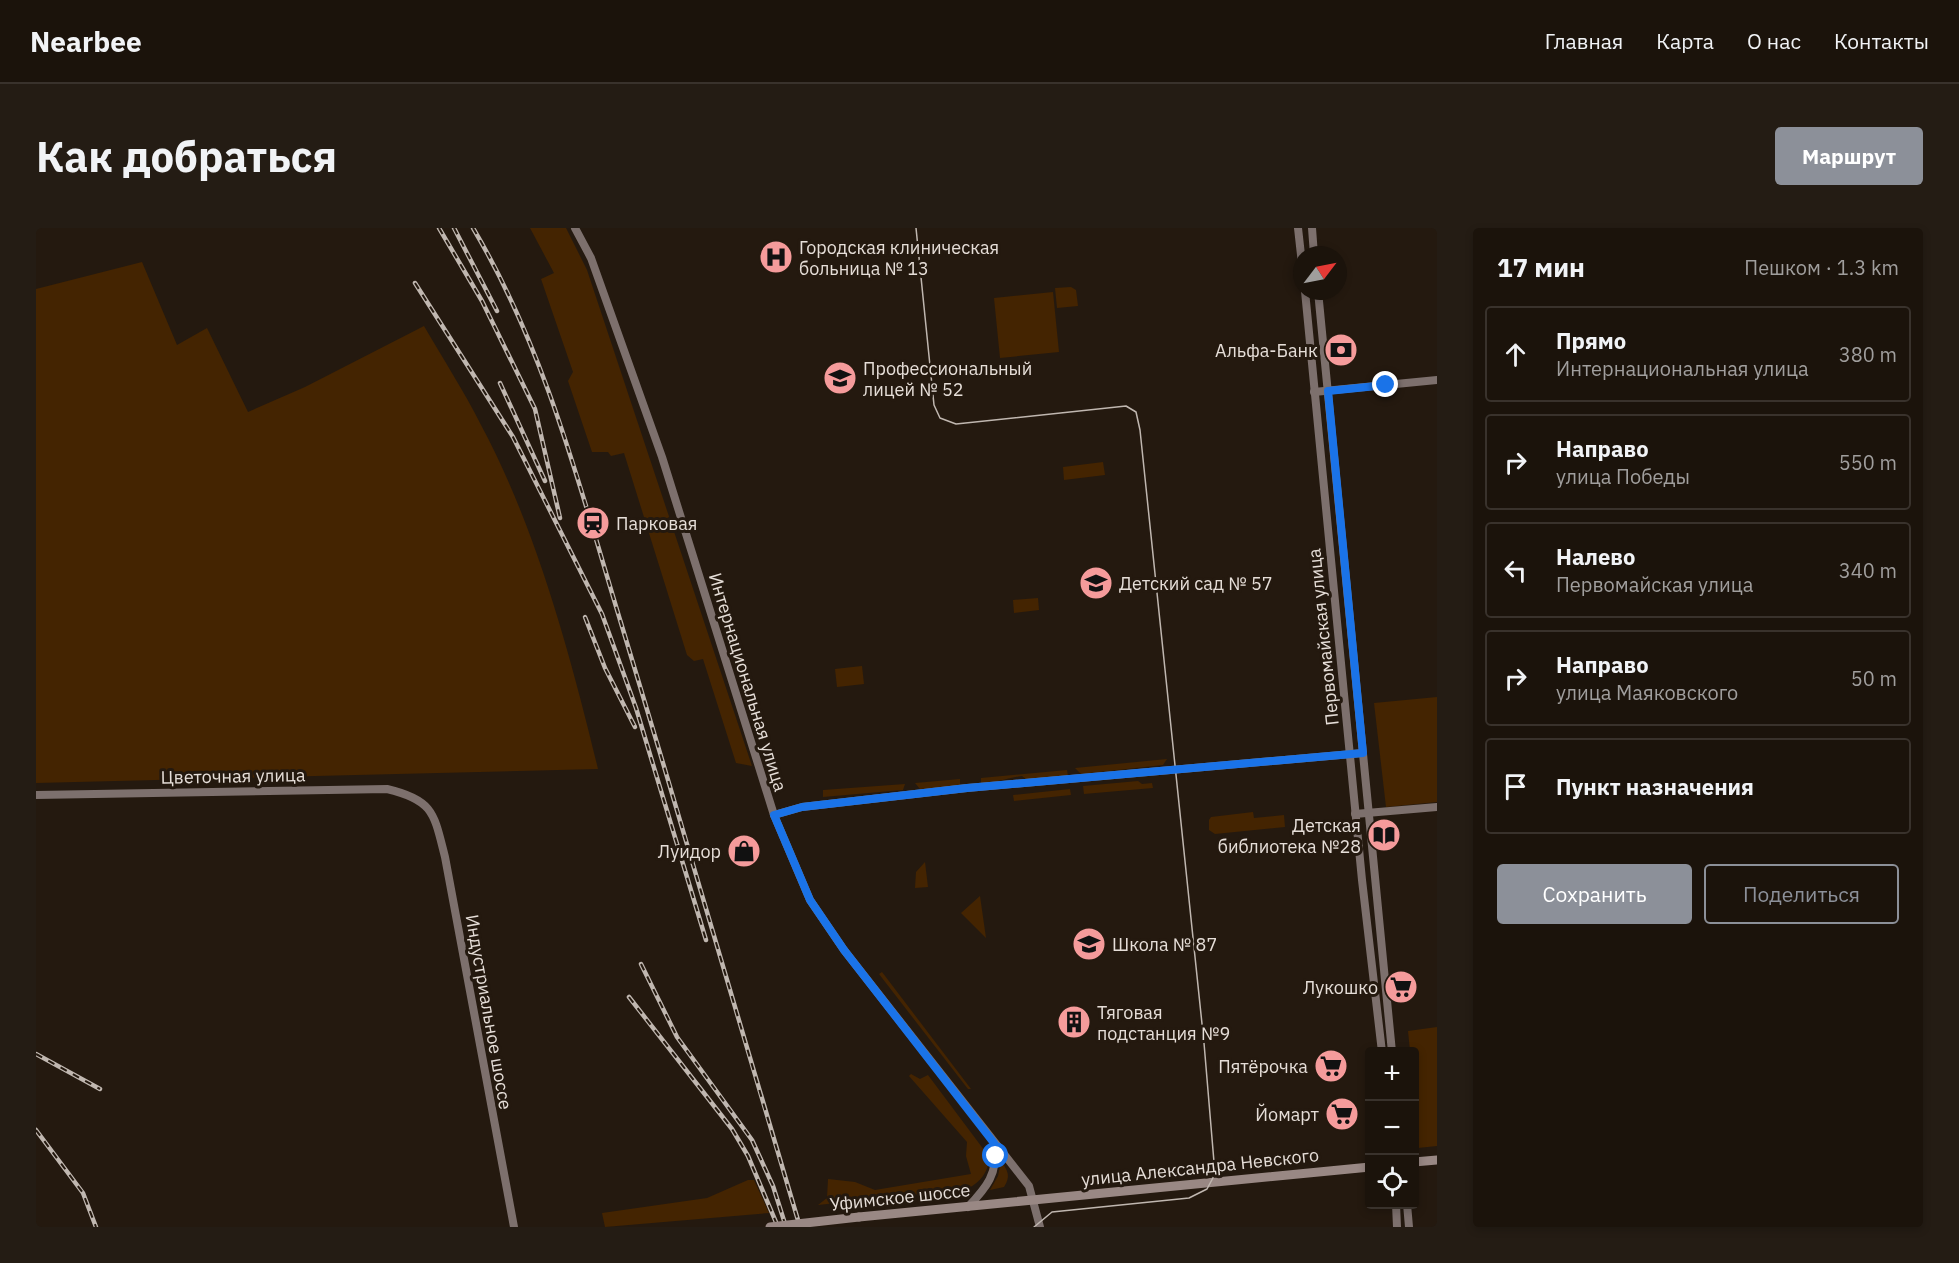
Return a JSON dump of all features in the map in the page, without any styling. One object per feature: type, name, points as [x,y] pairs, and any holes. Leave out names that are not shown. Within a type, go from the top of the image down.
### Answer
[{"type":"main road","name":"Интернациональная улица","points":[[575,228],[591,258],[662,458],[774,815],[810,900],[844,950],[1029,1186],[1040,1227]]},
{"type":"main road","points":[[1298,228],[1300,246]]},
{"type":"main road","points":[[1312,228],[1313,246]]},
{"type":"main road","name":"Первомайская улица","points":[[1306,300],[1355,814],[1381,1047]]},
{"type":"main road","name":"Первомайская улица","points":[[1319,300],[1391,1047]]},
{"type":"main road","points":[[1314,392],[1437,380]]},
{"type":"main road","points":[[774,815],[802,807],[967,788],[1363,753]]},
{"type":"main road","name":"Цветочная улица","points":[[36,795],[387,789],[409,794],[427,805]]},
{"type":"main road","name":"Индустриальное шоссе","points":[[427,805],[445,857],[513,1227]]},
{"type":"main road","points":[[1355,814],[1437,807]]},
{"type":"main road","points":[[966,1208],[993,1177],[996,1156],[994,1143]]},
{"type":"main road","points":[[1419,1162],[1437,1160]]},
{"type":"main road","name":"улица Александра Невского","points":[[1034,1199],[1365,1167]]},
{"type":"main road","name":"Уфимское шоссе","points":[[770,1227],[1034,1199]]},
{"type":"main road","points":[[1396,1209],[1397,1227]]},
{"type":"main road","points":[[1407,1209],[1409,1227]]},
{"type":"shaded area","points":[[530,228],[566,228],[587,270],[752,766],[736,763],[703,659],[694,661],[687,655],[624,453],[611,456],[608,452],[592,452],[568,381],[573,372],[541,279],[554,273]]},
{"type":"shaded area","points":[[142,262],[177,345],[207,328],[248,412],[305,387],[424,326],[461,387],[501,464],[519,506],[564,638],[598,769],[36,783],[36,289]]},
{"type":"shaded area","points":[[1071,287],[1076,290],[1078,306],[1057,308],[1055,288]]},
{"type":"shaded area","points":[[1053,292],[1059,352],[1000,358],[994,298]]},
{"type":"shaded area","points":[[1103,462],[1105,475],[1064,480],[1063,467]]},
{"type":"shaded area","points":[[1038,598],[1039,610],[1014,613],[1013,600]]},
{"type":"shaded area","points":[[862,666],[864,684],[837,687],[835,669]]},
{"type":"shaded area","points":[[1437,697],[1437,802],[1386,807],[1374,703]]},
{"type":"shaded area","points":[[1167,759],[1163,765],[1081,774],[1075,768]]},
{"type":"shaded area","points":[[1067,770],[1068,776],[1027,780],[1022,776],[981,785],[981,778]]},
{"type":"shaded area","points":[[960,779],[960,786],[920,789],[915,783]]},
{"type":"shaded area","points":[[1138,781],[1142,784],[1152,783],[1153,788],[1084,794],[1083,786]]},
{"type":"shaded area","points":[[905,784],[903,790],[823,797],[823,790]]},
{"type":"shaded area","points":[[1070,789],[1071,795],[1014,801],[1013,795]]},
{"type":"shaded area","points":[[1253,812],[1254,818],[1284,815],[1285,827],[1215,834],[1209,830],[1211,817]]},
{"type":"shaded area","points":[[925,862],[928,887],[915,888],[916,872]]},
{"type":"shaded area","points":[[980,896],[986,938],[961,913]]},
{"type":"shaded area","points":[[882,972],[971,1089],[968,1089],[879,974]]},
{"type":"shaded area","points":[[1437,1027],[1437,1146],[1419,1148],[1419,1047],[1410,1047],[1408,1031]]},
{"type":"shaded area","points":[[911,1074],[920,1079],[928,1075],[990,1158],[983,1176],[967,1189],[818,1205],[827,1198],[828,1179],[855,1182],[875,1190],[971,1174],[966,1156],[967,1142],[909,1076]]},
{"type":"shaded area","points":[[1001,1161],[1008,1174],[1006,1183],[1004,1187],[990,1190],[998,1176]]},
{"type":"shaded area","points":[[748,1180],[754,1180],[769,1213],[605,1227],[602,1213],[707,1198]]},
{"type":"tram line","points":[[916,228],[934,405],[940,418],[956,424],[1126,406],[1136,412],[1140,430],[1204,1043],[1215,1174],[1207,1189],[1189,1198],[1052,1212],[1034,1227]]},
{"type":"railway","points":[[439,228],[482,301],[535,409],[560,518]]},
{"type":"railway","points":[[454,228],[497,311]]},
{"type":"railway","points":[[473,228],[499,275],[521,323],[559,421],[644,698],[800,1227]]},
{"type":"railway","points":[[415,283],[513,437],[602,614],[636,708],[706,940]]},
{"type":"railway","points":[[500,383],[545,481]]},
{"type":"railway","points":[[585,617],[605,668],[635,727]]},
{"type":"railway","points":[[641,964],[677,1037],[752,1140],[773,1186],[786,1227]]},
{"type":"railway","points":[[629,997],[732,1129],[748,1156],[778,1227]]},
{"type":"railway","points":[[36,1054],[100,1089]]},
{"type":"railway","points":[[36,1130],[83,1193],[96,1227]]},
{"type":"place","name":"Городская клиническая больница № 13","points":[[776,257]]},
{"type":"place","name":"Альфа-Банк","points":[[1341,350]]},
{"type":"place","name":"Профессиональный лицей № 52","points":[[840,378]]},
{"type":"place","name":"Парковая","points":[[593,523]]},
{"type":"place","name":"Детский сад № 57","points":[[1096,583]]},
{"type":"place","name":"Детская библиотека №28","points":[[1384,835]]},
{"type":"place","name":"Луидор","points":[[744,851]]},
{"type":"place","name":"Школа № 87","points":[[1089,944]]},
{"type":"place","name":"Лукошко","points":[[1401,987]]},
{"type":"place","name":"Тяговая подстанция №9","points":[[1074,1022]]},
{"type":"place","name":"Пятёрочка","points":[[1331,1066]]},
{"type":"place","name":"Йомарт","points":[[1342,1114]]},
{"type":"route","points":[[996,1156],[994,1143],[844,950],[810,900],[774,815],[802,807],[967,788],[1363,753],[1328,391],[1386,385]]}]
